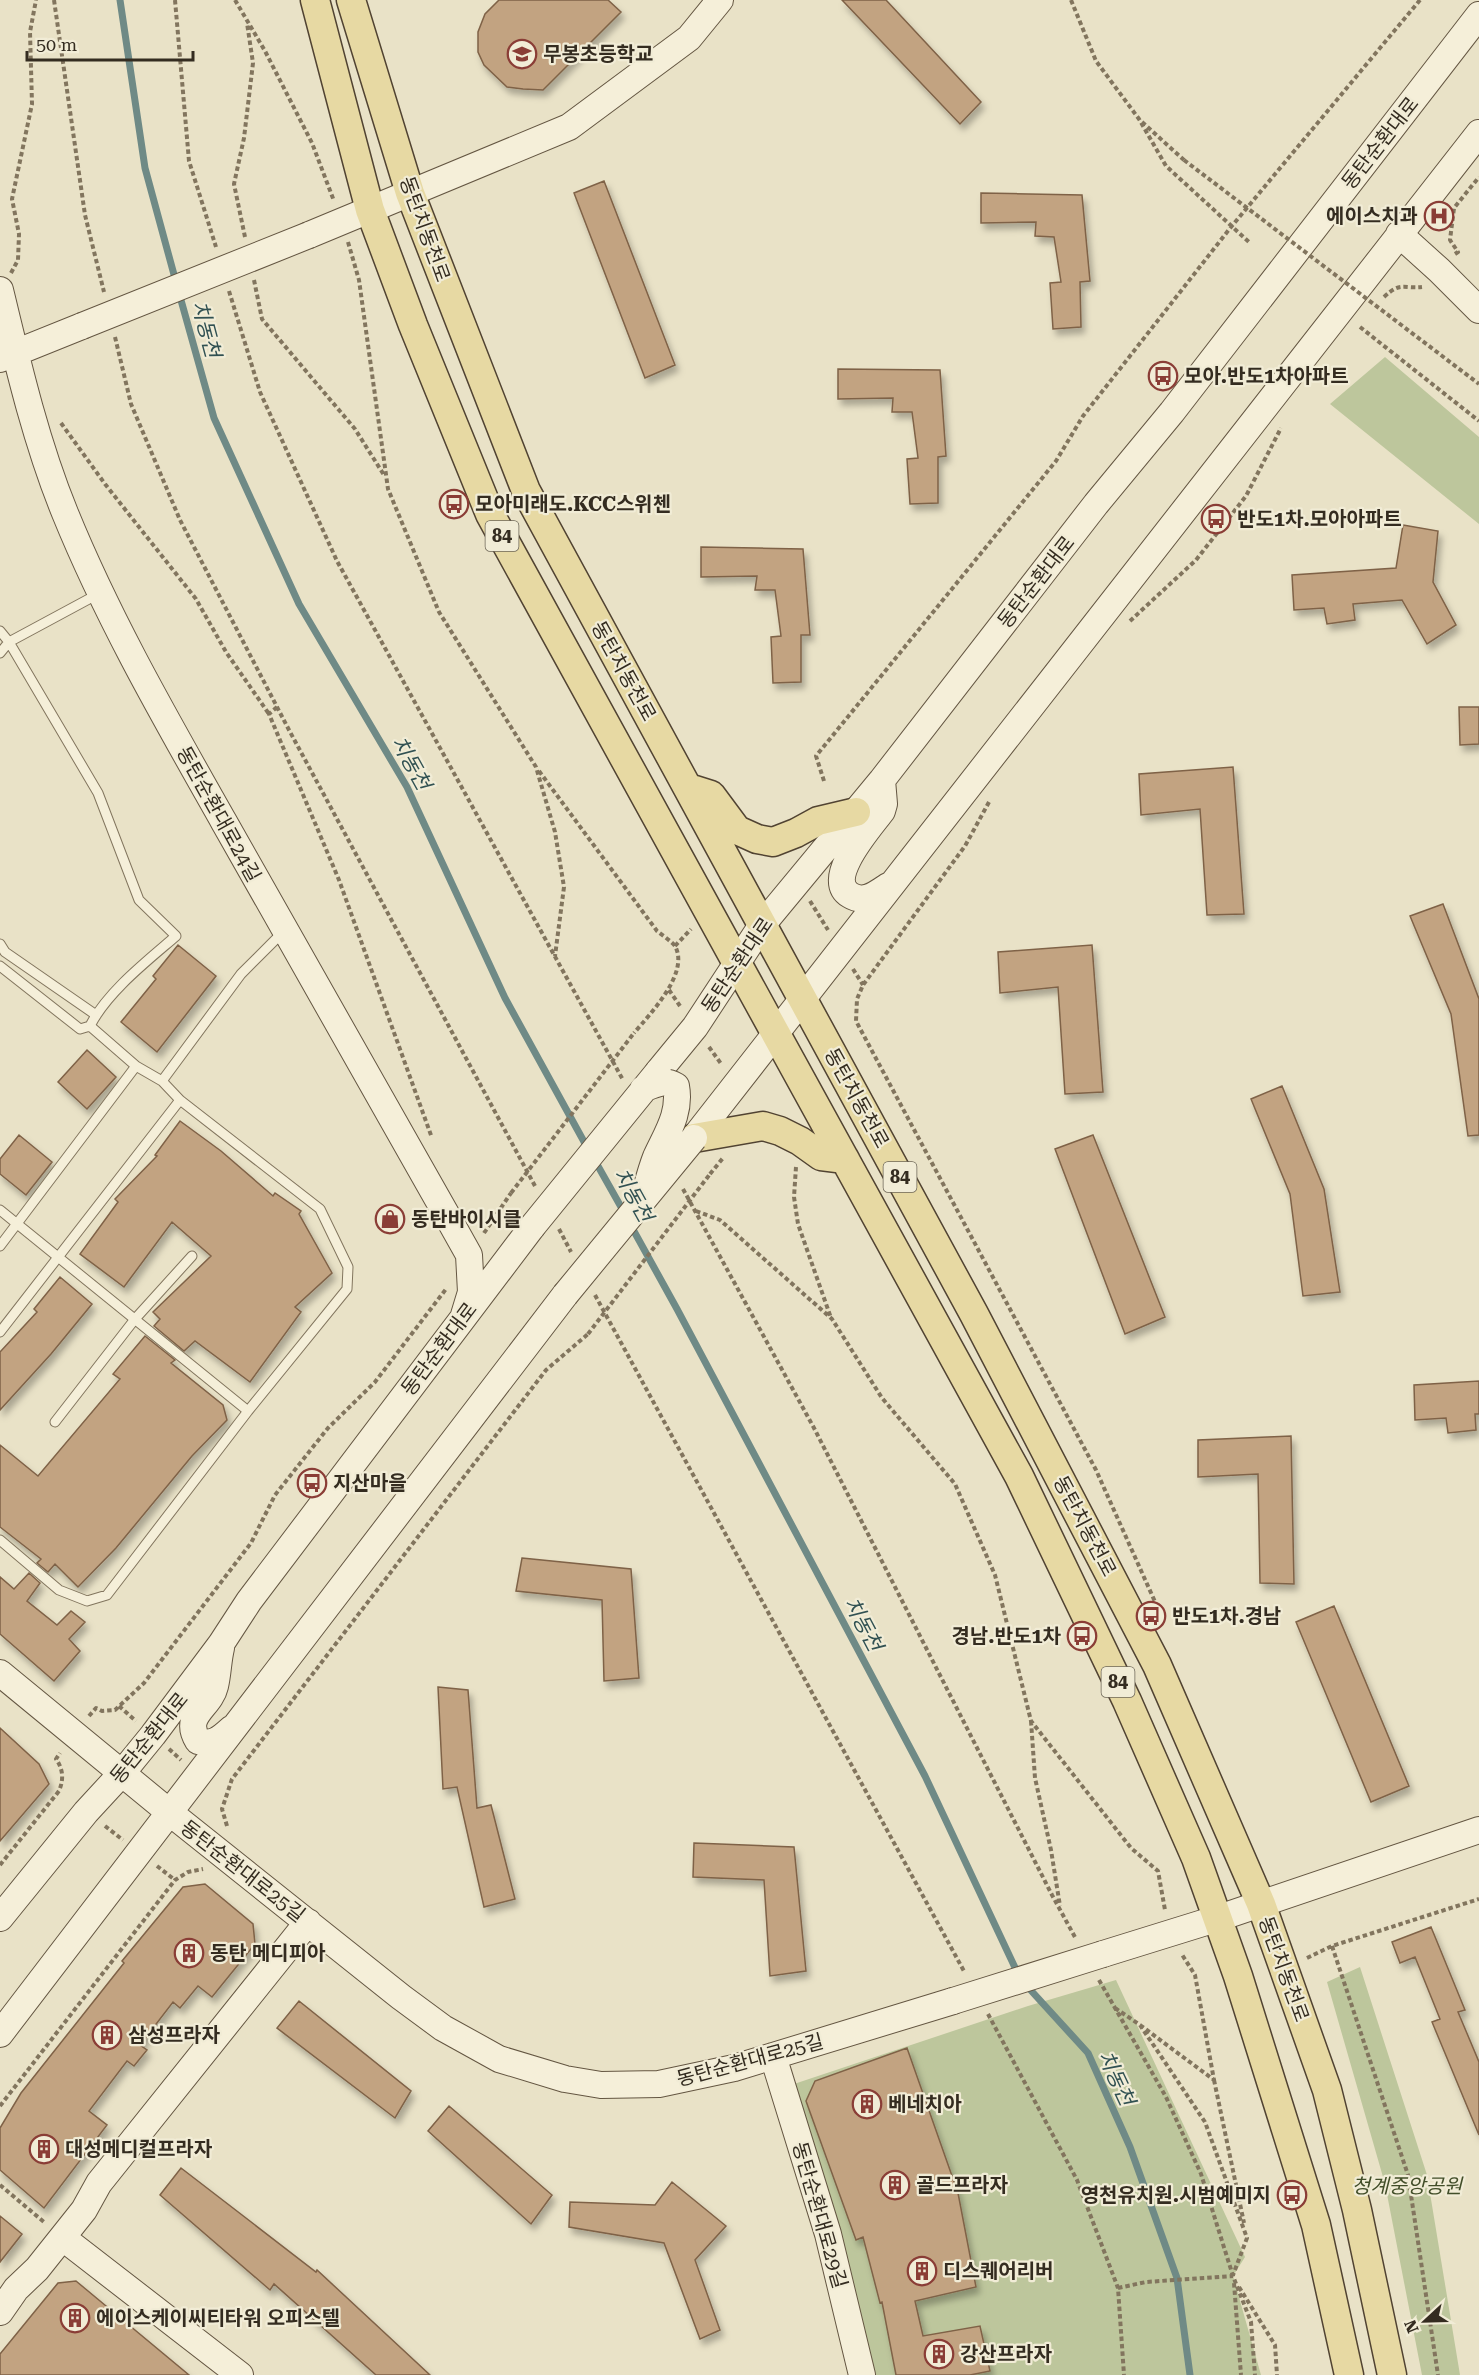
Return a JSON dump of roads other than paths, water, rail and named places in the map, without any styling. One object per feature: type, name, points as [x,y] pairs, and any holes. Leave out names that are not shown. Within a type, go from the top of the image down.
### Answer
[{"type":"main road","name":"동탄치동천로","points":[[315,0],[370,210],[413,325],[490,514],[1019,1476],[1127,1701],[1196,1858],[1219,1918],[1316,2225],[1349,2375]]},
{"type":"main road","name":"동탄치동천로","points":[[351,0],[410,193],[526,490],[974,1314],[1157,1665],[1261,1904],[1327,2090],[1357,2210],[1392,2375]]},
{"type":"main road","points":[[688,788],[711,795],[737,830],[757,839],[773,842],[818,821],[855,812]]},
{"type":"main road","points":[[694,1138],[763,1126],[800,1141],[821,1156],[845,1160]]},
{"type":"street","points":[[8,355],[341,222],[569,127],[689,38],[720,0]]},
{"type":"street","name":"동탄순환대로","points":[[0,1918],[86,1812],[122,1773],[221,1644],[249,1601],[464,1316],[695,1027],[762,925],[882,780],[1096,504],[1172,412],[1479,15]]},
{"type":"street","points":[[0,2034],[169,1812],[249,1712],[565,1295],[777,1035],[802,998],[1479,133]]},
{"type":"street","points":[[1399,234],[1479,310]]},
{"type":"street","name":"동탄순환대로24길","points":[[0,291],[8,355],[65,513],[100,593],[150,690],[469,1255]]},
{"type":"street","points":[[882,780],[884,804],[882,811],[843,868],[841,884],[848,895],[861,900],[873,896],[892,883]]},
{"type":"street","points":[[643,1200],[655,1159],[671,1127],[678,1097],[676,1086],[669,1082],[651,1081]]},
{"type":"street","points":[[464,1316],[471,1292],[469,1255],[525,1237]]},
{"type":"street","points":[[221,1644],[215,1687],[192,1722],[192,1732],[198,1741],[206,1744],[219,1740],[249,1712]]},
{"type":"street","name":"동탄순환대로25길","points":[[0,1673],[169,1812],[443,2028],[499,2059],[565,2079],[601,2085],[635,2085],[692,2078],[773,2056],[1170,1934],[1479,1830]]},
{"type":"street","points":[[0,2312],[16,2289],[63,2238],[84,2211],[99,2183],[308,1922]]},
{"type":"street","name":"동탄순환대로29길","points":[[773,2056],[828,2234],[862,2375]]},
{"type":"street","points":[[63,2238],[240,2375]]},
{"type":"lane","points":[[0,653],[9,642],[100,593]]},
{"type":"lane","points":[[0,631],[9,642],[98,793],[139,900],[176,936],[139,968],[96,1015],[90,1026],[80,1029],[0,966]]},
{"type":"lane","points":[[162,1081],[241,974],[285,931]]},
{"type":"lane","points":[[0,944],[5,952],[96,1015]]},
{"type":"lane","points":[[0,1539],[59,1590],[87,1601],[107,1594],[248,1411],[347,1289],[348,1267],[320,1209],[180,1100],[162,1081],[136,1066],[90,1026]]},
{"type":"lane","points":[[0,1246],[136,1066]]},
{"type":"lane","points":[[0,1332],[180,1100]]},
{"type":"lane","points":[[0,1210],[248,1411]]},
{"type":"lane","points":[[55,1422],[135,1319],[192,1256]]},
{"type":"waterway","name":"치동천","points":[[120,0],[145,168],[176,282]]},
{"type":"waterway","name":"치동천","points":[[179,293],[214,418],[299,604],[407,787],[505,998],[588,1149]]},
{"type":"waterway","name":"치동천","points":[[594,1159],[625,1214]]},
{"type":"waterway","name":"치동천","points":[[630,1224],[925,1776],[1019,1976]]},
{"type":"waterway","name":"치동천","points":[[1026,1985],[1088,2053],[1130,2147],[1177,2278],[1190,2375]]},
{"type":"place","name":"무봉초등학교","points":[[522,54]]},
{"type":"place","name":"에이스치과","points":[[1439,216]]},
{"type":"place","name":"모아.반도1차아파트","points":[[1163,376]]},
{"type":"place","name":"모아미래도.KCC스위첸","points":[[454,504]]},
{"type":"place","name":"반도1차.모아아파트","points":[[1216,519]]},
{"type":"place","name":"동탄바이시클","points":[[390,1219]]},
{"type":"place","name":"지산마을","points":[[312,1483]]},
{"type":"place","name":"반도1차.경남","points":[[1151,1616]]},
{"type":"place","name":"경남.반도1차","points":[[1082,1636]]},
{"type":"place","name":"동탄 메디피아","points":[[189,1953]]},
{"type":"place","name":"삼성프라자","points":[[107,2035]]},
{"type":"place","name":"베네치아","points":[[867,2104]]},
{"type":"place","name":"대성메디컬프라자","points":[[44,2149]]},
{"type":"place","name":"골드프라자","points":[[895,2185]]},
{"type":"place","name":"영천유치원.시범예미지","points":[[1292,2195]]},
{"type":"place","name":"디스퀘어리버","points":[[922,2271]]},
{"type":"place","name":"에이스케이씨티타워 오피스텔","points":[[75,2318]]},
{"type":"place","name":"강산프라자","points":[[939,2354]]},
{"type":"park label","name":"청계중앙공원","points":[[1407,2186]]}]
